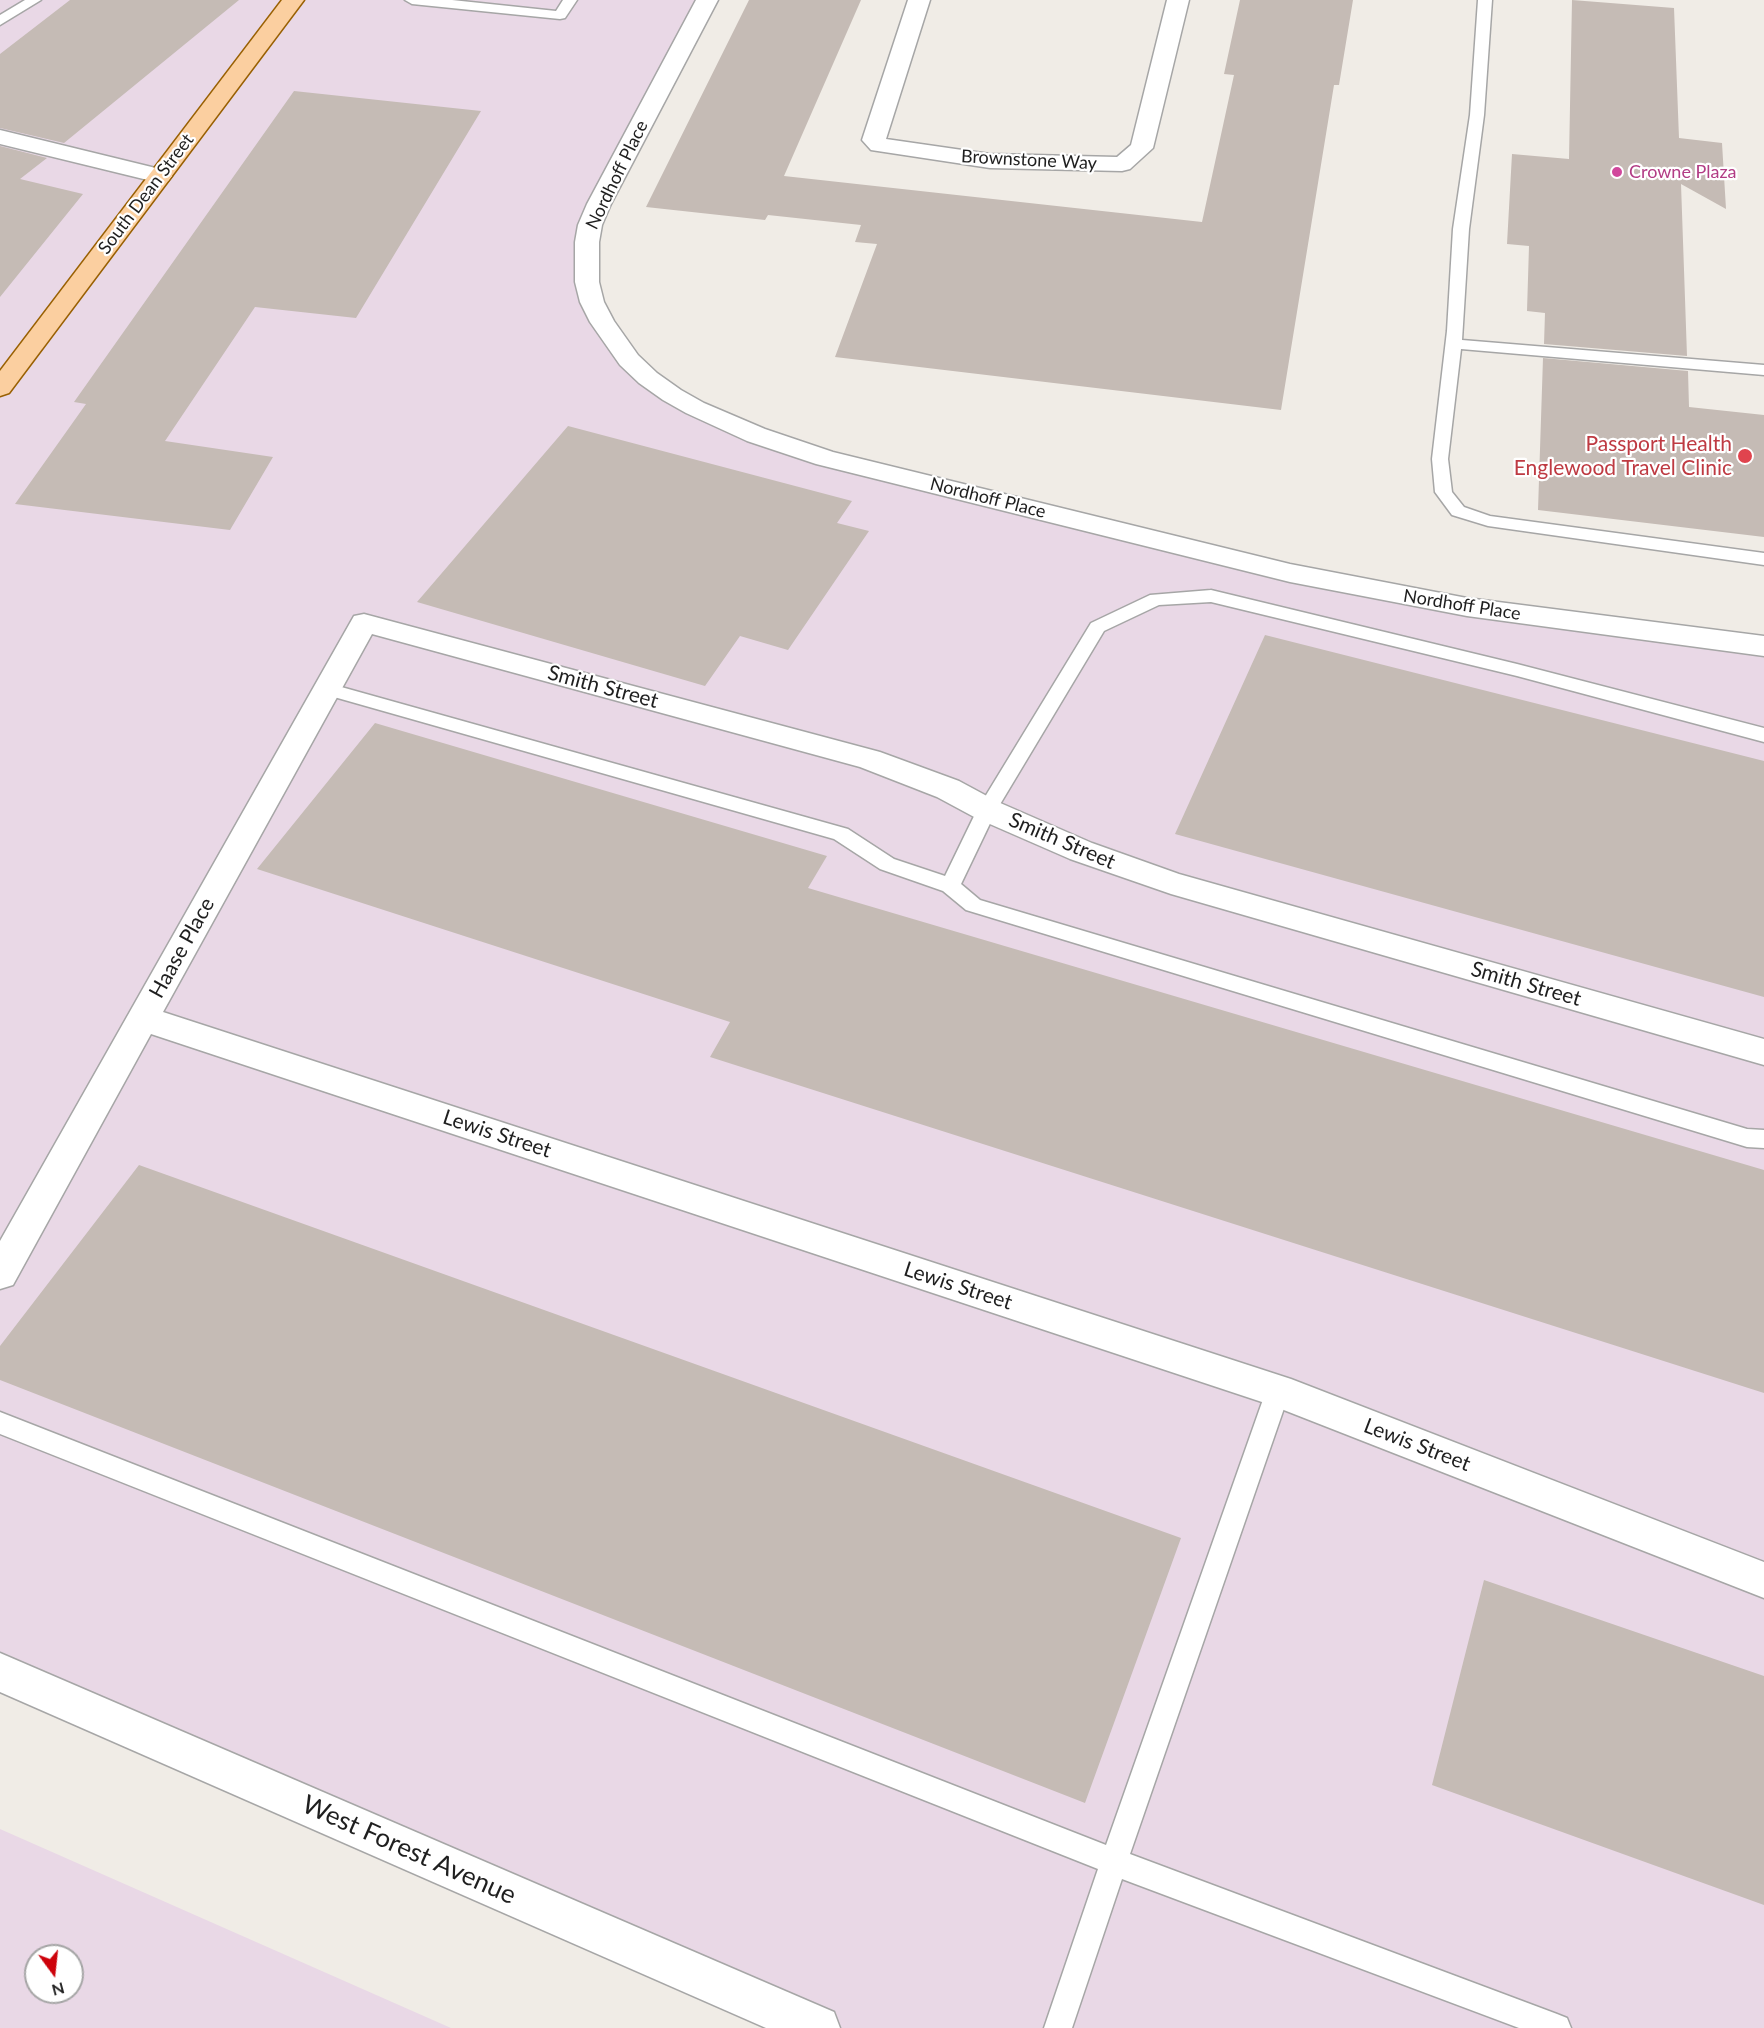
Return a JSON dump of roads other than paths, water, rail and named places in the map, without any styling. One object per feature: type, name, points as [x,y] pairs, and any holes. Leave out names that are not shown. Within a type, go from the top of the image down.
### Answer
[{"type":"main road","name":"South Dean Street","points":[[0,388],[292,0]]},
{"type":"street","name":"Nordhoff Place","points":[[707,0],[599,204],[586,242],[587,282],[592,302],[602,322],[629,360],[648,378],[672,395],[695,408],[756,435],[825,458],[1290,573],[1478,609],[1764,646]]},
{"type":"street","name":"Brownstone Way","points":[[920,0],[873,140],[879,145],[990,161],[1122,164],[1142,148],[1178,0]]},
{"type":"street","points":[[0,137],[160,176]]},
{"type":"street","name":"Haase Place","points":[[0,1274],[364,623]]},
{"type":"street","name":"Smith Street","points":[[364,623],[869,759],[948,789],[987,810],[1081,851],[1171,883],[1764,1052]]},
{"type":"street","name":"Lewis Street","points":[[143,1018],[1278,1391],[1764,1580]]},
{"type":"street","name":"West Forest Avenue","points":[[0,1672],[818,2028]]},
{"type":"lane","points":[[0,21],[34,0]]},
{"type":"lane","points":[[412,0],[560,15],[570,0]]},
{"type":"lane","points":[[1485,0],[1477,115],[1461,229],[1454,344],[1440,459],[1444,492],[1458,511],[1488,521],[1701,552],[1764,558]]},
{"type":"lane","points":[[1454,344],[1764,370]]},
{"type":"lane","points":[[950,886],[987,810],[1096,627],[1156,599],[1211,596],[1517,670],[1764,735]]},
{"type":"lane","points":[[327,689],[841,834],[887,864],[950,886],[973,905],[1747,1138],[1764,1139]]},
{"type":"lane","points":[[1058,2028],[1278,1391]]},
{"type":"lane","points":[[0,1423],[1114,1862],[1557,2028]]},
{"type":"place","name":"Crowne Plaza","points":[[1617,172]]},
{"type":"place","name":"Passport Health Englewood Travel Clinic","points":[[1745,456]]}]
